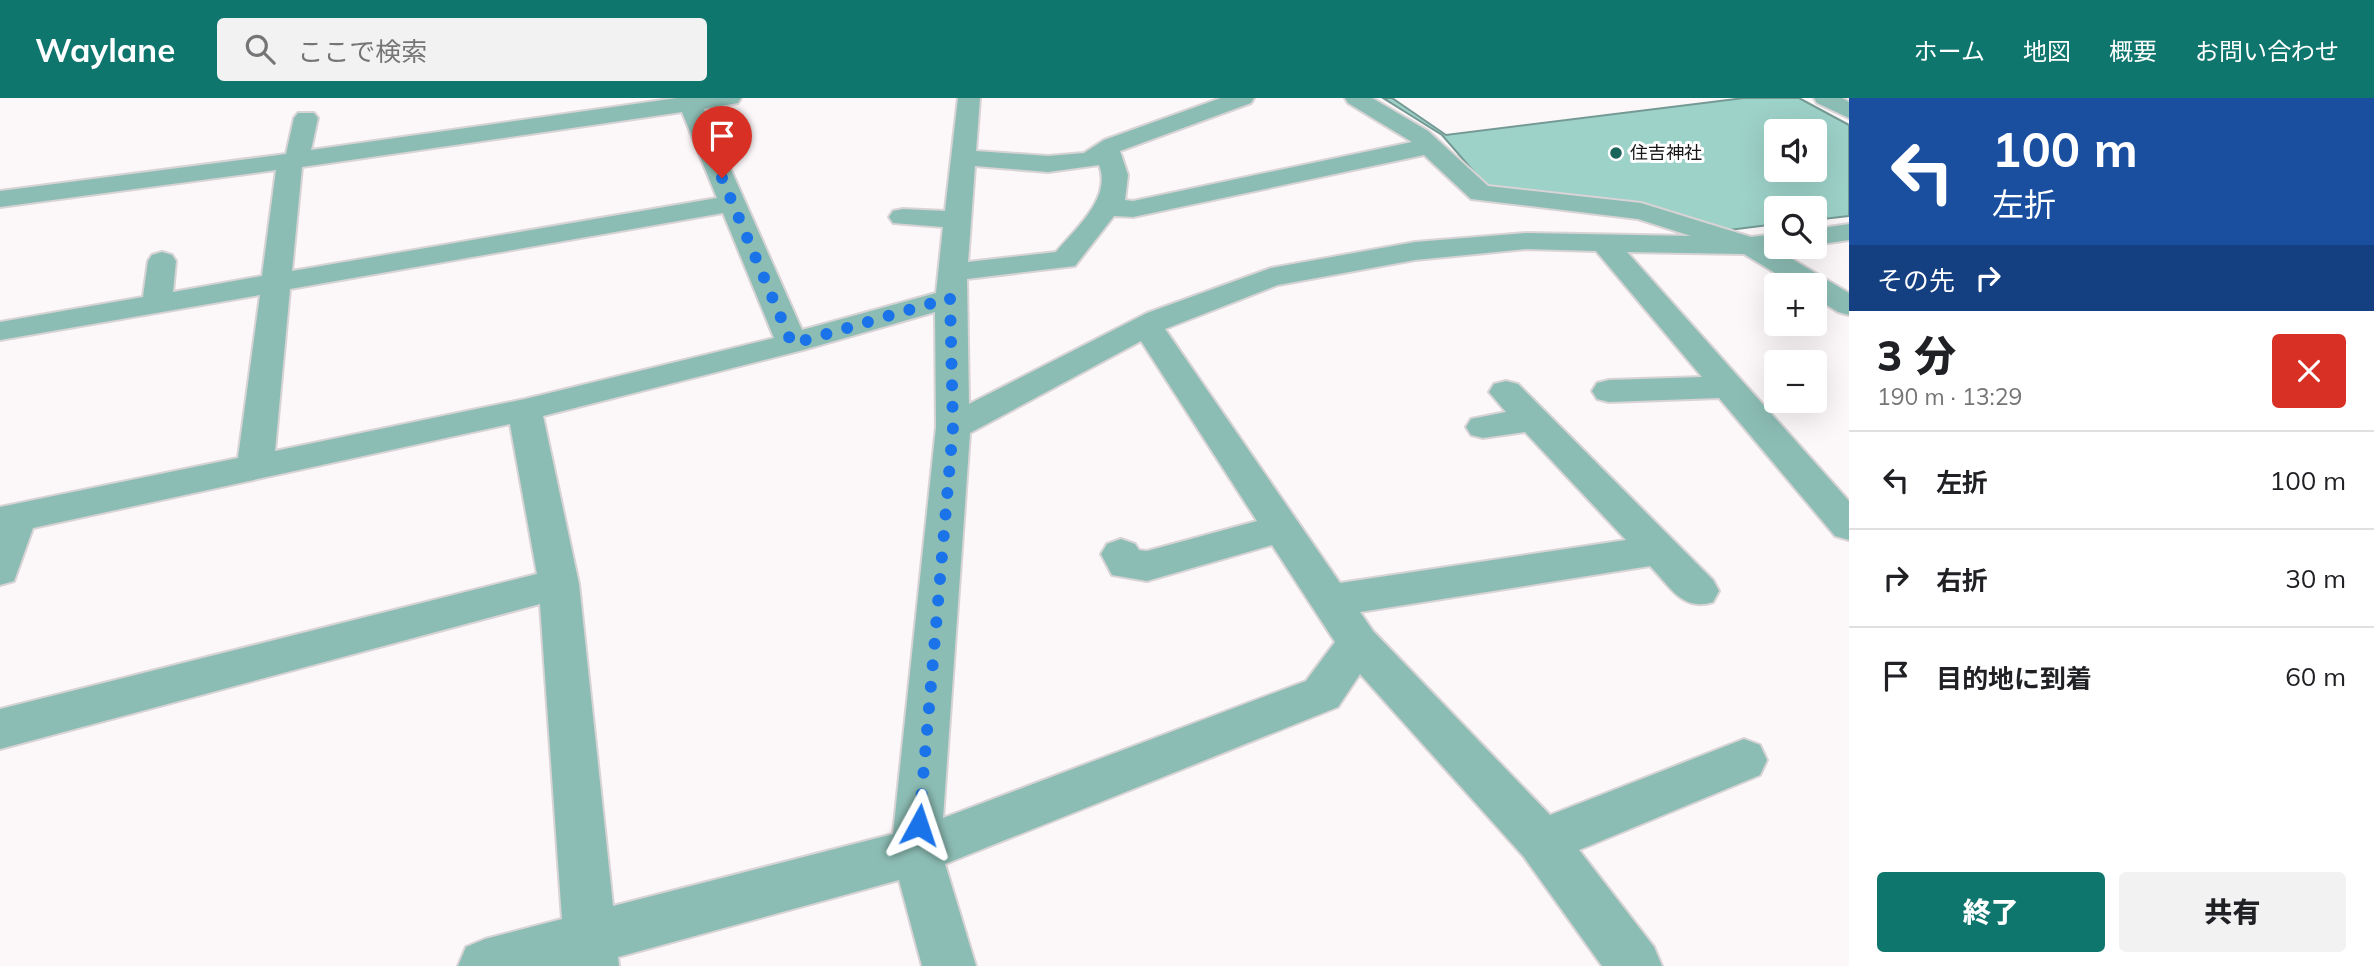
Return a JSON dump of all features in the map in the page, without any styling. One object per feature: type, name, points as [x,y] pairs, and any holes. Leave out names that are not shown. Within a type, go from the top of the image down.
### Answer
[{"type":"street","points":[[0,199],[294,161],[690,101],[730,98]]},
{"type":"street","points":[[949,966],[916,852],[953,427],[951,285],[969,98]]},
{"type":"street","points":[[1356,98],[1419,136],[1480,193],[1508,243]]},
{"type":"street","points":[[1825,98],[1849,111]]},
{"type":"street","points":[[963,158],[1048,164],[1090,160],[1107,148],[1229,100]]},
{"type":"street","points":[[690,101],[792,344]]},
{"type":"street","points":[[254,466],[276,281],[294,161],[306,118]]},
{"type":"street","points":[[1118,119],[1144,133]]},
{"type":"street","points":[[435,141],[438,167]]},
{"type":"street","points":[[1106,207],[1133,209],[1430,146]]},
{"type":"street","points":[[0,570],[8,519],[525,410],[792,344],[951,285],[1065,260],[1112,201],[1115,175],[1107,148]]},
{"type":"street","points":[[1480,193],[1640,211],[1763,244],[1800,273]]},
{"type":"street","points":[[0,331],[733,203]]},
{"type":"street","points":[[903,217],[958,220]]},
{"type":"street","points":[[1827,235],[1849,232]]},
{"type":"street","points":[[953,427],[1147,326],[1271,277],[1415,251],[1508,243],[1763,244]]},
{"type":"street","points":[[1604,243],[1849,526]]},
{"type":"street","points":[[157,303],[162,261]]},
{"type":"street","points":[[1827,292],[1849,306]]},
{"type":"street","points":[[1147,326],[1358,643],[1542,841],[1635,966]]},
{"type":"street","points":[[1609,391],[1729,387]]},
{"type":"street","points":[[1506,392],[1699,591]]},
{"type":"street","points":[[525,410],[559,584],[592,952]]},
{"type":"street","points":[[1483,427],[1533,420]]},
{"type":"street","points":[[1121,554],[1126,564],[1147,566],[1281,528]]},
{"type":"street","points":[[1329,600],[1657,550]]},
{"type":"street","points":[[0,729],[559,584]]},
{"type":"street","points":[[485,966],[592,952],[916,852],[1322,694],[1358,643]]},
{"type":"street","points":[[1542,841],[1744,760]]},
{"type":"shaded area","name":"住吉神社","points":[[1383,98],[1392,98],[1446,135],[1744,98],[1799,98],[1849,125],[1849,216],[1827,219],[1827,196],[1764,196],[1764,226],[1729,230],[1622,202],[1488,188],[1442,135]]},
{"type":"place","name":"住吉神社","points":[[1616,153]]},
{"type":"route","points":[[722,178],[792,344],[950,298],[953,427],[919,825]]}]
